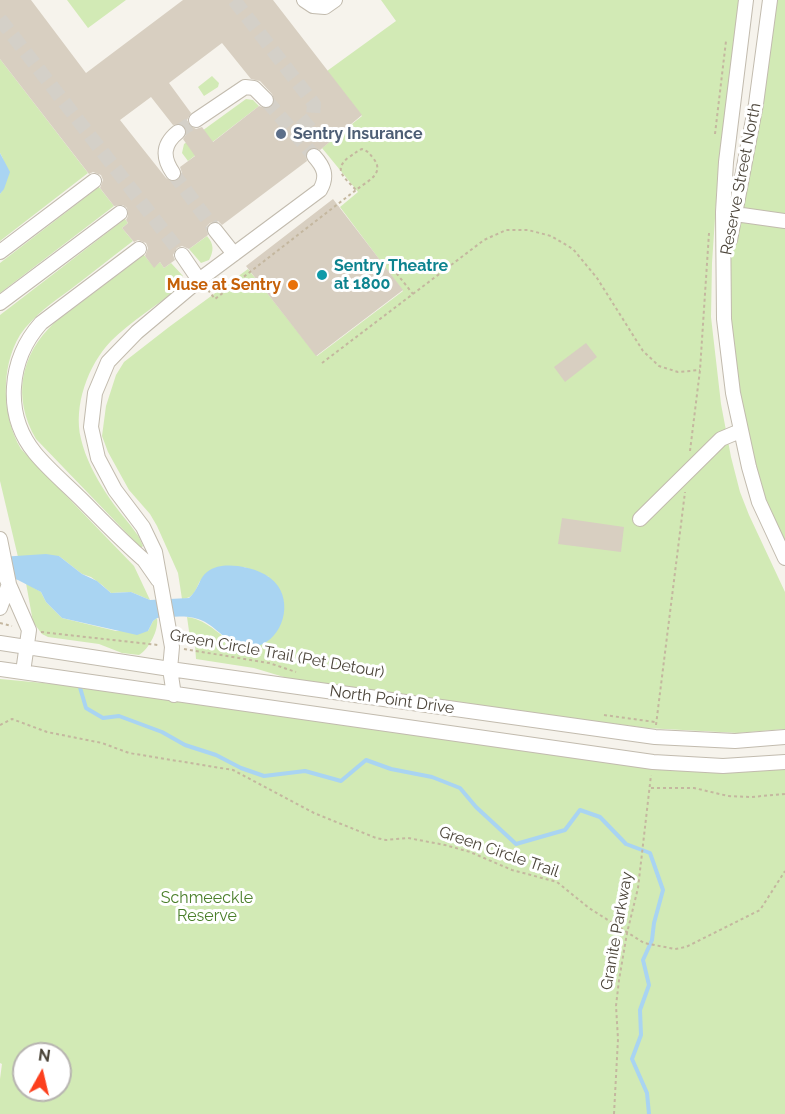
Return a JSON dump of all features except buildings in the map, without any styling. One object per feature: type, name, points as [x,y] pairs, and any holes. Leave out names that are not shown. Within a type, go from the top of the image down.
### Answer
[{"type":"street","points":[[304,0],[319,7],[330,5],[335,0]]},
{"type":"street","name":"Reserve Street North","points":[[746,0],[731,109],[724,319],[740,431],[759,502],[785,558]]},
{"type":"street","name":"Reserve Street North","points":[[729,213],[756,104],[770,0]]},
{"type":"street","points":[[196,120],[245,87],[254,88],[266,100]]},
{"type":"street","points":[[173,173],[167,163],[165,151],[169,141],[178,132]]},
{"type":"street","points":[[174,694],[170,669],[172,647],[169,623],[155,552],[149,537],[115,490],[98,458],[91,427],[92,410],[101,378],[116,351],[199,280],[320,189],[324,181],[324,171],[314,156]]},
{"type":"street","points":[[0,252],[94,180]]},
{"type":"street","points":[[0,303],[120,213]]},
{"type":"street","points":[[729,213],[785,221]]},
{"type":"street","points":[[215,230],[234,254]]},
{"type":"street","points":[[139,249],[49,317],[32,334],[18,360],[14,388],[15,405],[22,432],[36,454],[144,560],[153,571],[164,593]]},
{"type":"street","points":[[182,255],[199,280]]},
{"type":"street","points":[[640,519],[721,439],[740,431]]},
{"type":"street","points":[[0,539],[2,560],[9,584],[29,630],[23,672]]},
{"type":"street","points":[[0,608],[9,584]]},
{"type":"street","name":"North Point Drive","points":[[0,643],[655,737],[735,741],[785,737]]},
{"type":"street","name":"North Point Drive","points":[[0,669],[653,762],[723,766],[785,762]]},
{"type":"path","points":[[715,136],[727,34]]},
{"type":"path","points":[[215,299],[356,190],[376,174],[378,164],[368,151],[363,149],[344,161],[340,167],[341,172],[356,190]]},
{"type":"path","points":[[322,363],[484,240],[506,230],[528,230],[551,236],[573,249],[587,264],[643,351],[659,366],[678,372],[700,370]]},
{"type":"path","points":[[599,715],[656,722],[700,370],[709,230]]},
{"type":"path","points":[[389,264],[413,294]]},
{"type":"path","name":"Green Circle Trail (Pet Detour)","points":[[0,623],[29,630],[172,647],[269,663],[296,673]]},
{"type":"path","name":"Green Circle Trail","points":[[0,724],[12,719],[53,734],[102,743],[129,753],[233,770],[314,813],[376,838],[386,840],[408,838],[445,845],[470,852],[512,870],[557,882],[579,901],[644,943],[675,949],[686,947],[760,910],[785,871]]},
{"type":"path","name":"Granite Parkway","points":[[614,1114],[618,1040],[616,1006],[627,933],[638,888],[650,788],[694,788],[728,796],[750,797],[785,794]]},
{"type":"green space","points":[[67,0],[126,0],[88,28]]},
{"type":"green space","points":[[381,0],[739,0],[719,159],[711,317],[721,404],[740,492],[785,592],[785,729],[738,733],[646,728],[297,681],[254,668],[196,659],[195,645],[190,638],[187,617],[202,622],[242,647],[269,577],[244,567],[200,581],[192,596],[182,599],[178,573],[157,526],[150,514],[129,490],[108,452],[102,436],[106,406],[116,375],[124,362],[248,269],[317,356],[403,291],[340,207],[358,192],[322,148],[362,116],[327,71],[396,21]]},
{"type":"green space","points":[[770,0],[785,0],[785,558],[740,431],[725,268]]},
{"type":"green space","points":[[0,59],[88,173],[0,241],[0,194],[6,174],[0,153]]},
{"type":"green space","points":[[212,76],[219,83],[218,87],[204,96],[198,87]]},
{"type":"green space","points":[[246,99],[253,100],[259,106],[188,161],[182,153],[184,144]]},
{"type":"green space","points":[[99,187],[114,206],[0,293],[0,263]]},
{"type":"green space","points":[[125,219],[128,223],[122,228],[133,241],[44,310],[20,335],[9,362],[6,392],[10,422],[21,449],[134,566],[150,600],[131,592],[111,593],[59,556],[18,557],[0,481],[0,315]]},
{"type":"green space","points":[[207,236],[212,245],[212,254],[209,260],[201,263],[189,249]]},
{"type":"green space","points":[[144,255],[154,267],[160,262],[164,268],[171,263],[183,276],[175,281],[180,287],[111,341],[89,374],[79,413],[81,439],[91,467],[110,499],[139,537],[143,546],[141,548],[36,439],[28,424],[22,393],[27,363],[42,335],[54,323]]},
{"type":"green space","points":[[26,583],[41,592],[46,602],[62,618],[116,631],[148,631],[157,618],[155,633],[139,655],[122,653],[99,644],[48,637],[42,634],[33,622]]},
{"type":"green space","name":"Schmeeckle Reserve","points":[[0,679],[174,695],[653,762],[785,760],[785,1114],[0,1114],[2,1064],[0,1063]]},
{"type":"water","points":[[0,153],[10,172],[0,194]]},
{"type":"water","points":[[46,554],[59,556],[111,593],[131,592],[150,600],[189,598],[204,575],[214,568],[238,566],[249,568],[265,574],[278,586],[284,604],[284,614],[277,632],[262,644],[253,647],[238,645],[212,626],[193,618],[157,618],[148,631],[137,635],[62,618],[46,602],[41,592],[5,576],[0,557]]},
{"type":"waterway","points":[[79,684],[86,708],[103,718],[119,716],[264,776],[305,771],[341,781],[366,760],[391,769],[432,777],[460,788],[476,807],[516,844],[565,830],[580,810],[600,817],[626,844],[650,853],[663,890],[652,940],[643,960],[649,985],[640,1010],[641,1035],[632,1059],[647,1093],[649,1114]]},
{"type":"tunnel","points":[[234,0],[314,104],[313,117],[294,133]]},
{"type":"tunnel","points":[[0,19],[182,255]]},
{"type":"tunnel","points":[[266,100],[314,156]]},
{"type":"tunnel","points":[[178,132],[196,120]]},
{"type":"tunnel","points":[[173,173],[215,230]]},
{"type":"place","name":"Sentry Insurance","points":[[281,134]]},
{"type":"place","name":"Sentry Theatre at 1800","points":[[322,275]]},
{"type":"place","name":"Muse at Sentry","points":[[293,285]]}]
